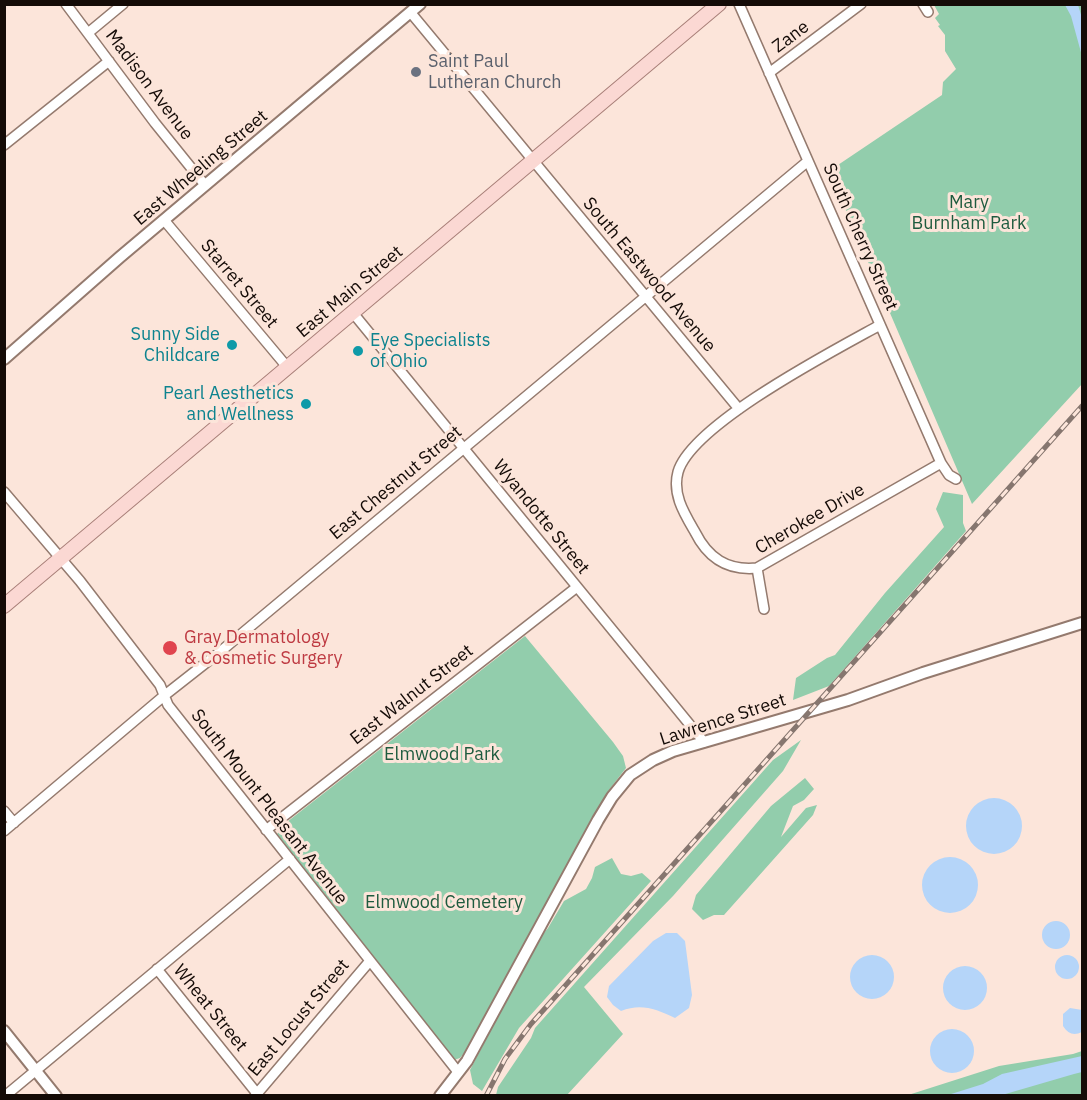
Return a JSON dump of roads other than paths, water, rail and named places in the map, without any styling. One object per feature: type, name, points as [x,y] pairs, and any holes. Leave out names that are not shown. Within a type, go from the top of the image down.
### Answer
[{"type":"main road","name":"East Main Street","points":[[4,606],[718,4]]},
{"type":"street","name":"Madison Avenue","points":[[66,4],[155,123],[205,185]]},
{"type":"street","points":[[88,33],[123,4]]},
{"type":"street","name":"East Wheeling Street","points":[[4,359],[205,185],[420,4]]},
{"type":"street","name":"South Cherry Street","points":[[739,4],[941,463],[949,475],[956,479]]},
{"type":"street","name":"Zane","points":[[769,73],[861,4]]},
{"type":"street","name":"South Eastwood Avenue","points":[[411,13],[739,409]]},
{"type":"street","points":[[4,145],[109,61]]},
{"type":"street","name":"East Chestnut Street","points":[[4,831],[808,162]]},
{"type":"street","name":"Starret Street","points":[[164,220],[288,368]]},
{"type":"street","name":"Wyandotte Street","points":[[353,313],[704,742]]},
{"type":"street","name":"Cherokee Drive","points":[[880,325],[818,358],[739,409],[688,452],[678,472],[677,494],[682,509],[700,541],[711,555],[723,564],[733,567],[757,568],[941,463]]},
{"type":"street","name":"South Mount Pleasant Avenue","points":[[4,492],[61,559],[160,685],[168,705],[458,1072]]},
{"type":"street","points":[[757,568],[764,609]]},
{"type":"street","name":"East Walnut Street","points":[[266,830],[577,587]]},
{"type":"street","name":"Lawrence Street","points":[[440,1095],[467,1061],[543,918],[612,797],[635,770],[673,751],[850,699],[1083,623]]},
{"type":"street","points":[[4,811],[14,823]]},
{"type":"street","points":[[5,1095],[290,859]]},
{"type":"street","name":"East Locust Street","points":[[257,1095],[369,962]]},
{"type":"street","name":"Wheat Street","points":[[158,969],[257,1095]]},
{"type":"street","points":[[4,1030],[56,1095]]},
{"type":"water","points":[[1065,5],[1078,5],[1082,18],[1082,56],[1071,16]]},
{"type":"water","points":[[994,798],[1005,800],[1014,806],[1020,815],[1022,826],[1020,837],[1014,846],[1005,852],[994,854],[983,852],[974,846],[968,837],[966,826],[968,815],[974,806],[983,800]]},
{"type":"water","points":[[950,857],[961,859],[970,865],[976,874],[978,885],[976,896],[970,905],[961,911],[950,913],[939,911],[930,905],[924,896],[922,885],[924,874],[930,865],[939,859]]},
{"type":"water","points":[[1056,921],[1066,925],[1070,935],[1066,945],[1056,949],[1046,945],[1042,935],[1046,925]]},
{"type":"water","points":[[666,933],[677,933],[685,941],[692,995],[689,1008],[675,1018],[642,1007],[621,1011],[607,997],[609,986],[653,941]]},
{"type":"water","points":[[872,955],[887,962],[894,977],[887,992],[872,999],[857,992],[850,977],[857,962]]},
{"type":"water","points":[[1067,955],[1076,958],[1079,967],[1076,976],[1067,979],[1058,976],[1055,967],[1058,958]]},
{"type":"water","points":[[965,966],[980,973],[987,988],[980,1003],[965,1010],[950,1003],[943,988],[950,973]]},
{"type":"water","points":[[1070,1008],[1082,1010],[1082,1032],[1071,1034],[1063,1026],[1063,1014]]},
{"type":"water","points":[[952,1029],[967,1036],[974,1051],[967,1066],[952,1073],[937,1066],[930,1051],[937,1036]]},
{"type":"water","points":[[1082,1056],[1082,1072],[1002,1095],[948,1095],[983,1084],[1002,1074]]},
{"type":"railway","points":[[486,1096],[505,1059],[531,1024],[1082,406]]},
{"type":"place","name":"Saint Paul Lutheran Church","points":[[416,72]]},
{"type":"place","name":"Sunny Side Childcare","points":[[232,345]]},
{"type":"place","name":"Eye Specialists of Ohio","points":[[358,351]]},
{"type":"place","name":"Pearl Aesthetics and Wellness","points":[[306,404]]},
{"type":"place","name":"Gray Dermatology & Cosmetic Surgery","points":[[170,648]]},
{"type":"park label","name":"Mary Burnham Park","points":[[969,213]]},
{"type":"park label","name":"Elmwood Park","points":[[442,755]]},
{"type":"park label","name":"Elmwood Cemetery","points":[[444,903]]}]
